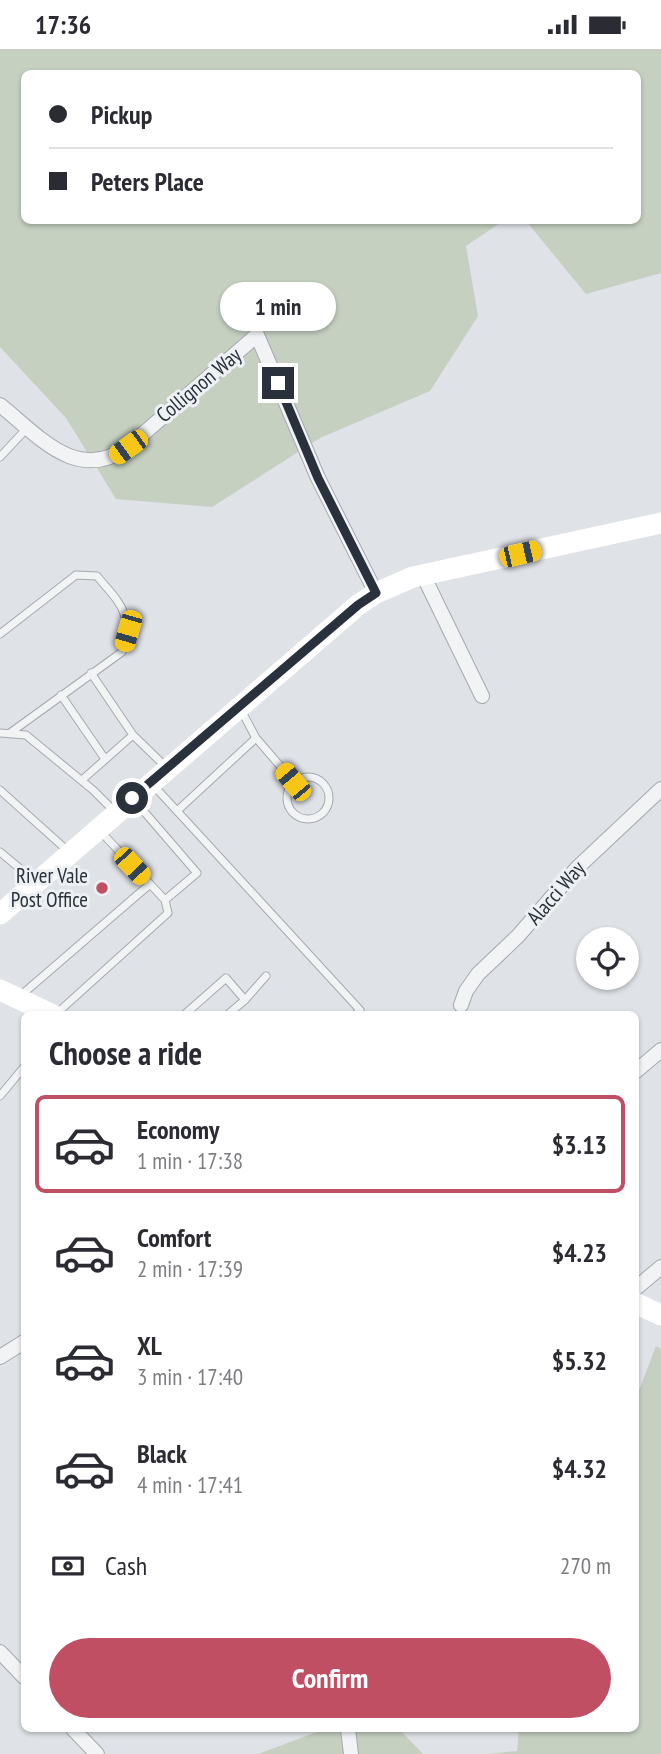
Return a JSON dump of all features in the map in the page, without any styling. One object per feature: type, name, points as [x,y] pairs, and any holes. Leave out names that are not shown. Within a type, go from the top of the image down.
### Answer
[{"type":"street","name":"Collignon Way","points":[[0,405],[62,454],[91,462],[117,455],[257,335],[318,478],[376,593]]},
{"type":"street","points":[[0,914],[132,798],[376,593],[423,575],[661,523]]},
{"type":"street","points":[[423,575],[482,696]]},
{"type":"street","name":"Alacci Way","points":[[461,1005],[466,991],[478,974],[525,929],[578,867],[661,789]]},
{"type":"street","points":[[9,994],[45,1011]]},
{"type":"street","points":[[639,1068],[661,1049]]},
{"type":"street","points":[[639,1286],[661,1267]]},
{"type":"street","points":[[639,1305],[661,1315]]},
{"type":"street","points":[[0,1357],[21,1344]]},
{"type":"street","points":[[0,1652],[21,1668]]},
{"type":"street","points":[[76,1732],[97,1754]]},
{"type":"street","points":[[348,1732],[351,1754]]},
{"type":"lane","points":[[0,457],[28,427]]},
{"type":"lane","points":[[0,634],[76,575],[97,576],[125,611],[128,631],[122,652],[10,733]]},
{"type":"lane","points":[[91,673],[133,735],[167,769]]},
{"type":"lane","points":[[61,695],[105,759]]},
{"type":"lane","points":[[239,707],[256,738],[293,782]]},
{"type":"lane","points":[[0,733],[26,735],[82,780],[116,813]]},
{"type":"lane","points":[[82,780],[133,735]]},
{"type":"lane","points":[[177,811],[256,738]]},
{"type":"lane","points":[[307,777],[321,781],[329,800],[322,813],[309,819],[292,811],[287,800],[293,782],[307,777]]},
{"type":"lane","points":[[151,783],[359,1011]]},
{"type":"lane","points":[[0,790],[69,852]]},
{"type":"lane","points":[[132,798],[197,873],[165,900]]},
{"type":"lane","points":[[59,1011],[169,913],[165,900],[98,828]]},
{"type":"lane","points":[[0,852],[35,882]]},
{"type":"lane","points":[[9,994],[36,982],[150,884]]},
{"type":"lane","points":[[232,1011],[266,976]]},
{"type":"lane","points":[[189,1011],[226,978],[245,1000]]},
{"type":"lane","points":[[0,1096],[21,1071]]},
{"type":"green space","points":[[0,49],[661,49],[661,273],[586,294],[528,224],[641,224],[641,70],[21,70],[21,224],[499,224],[466,246],[478,316],[430,391],[320,438],[212,507],[116,499],[66,418],[0,347]]},
{"type":"green space","points":[[656,1346],[661,1349],[661,1754],[486,1754],[517,1751],[519,1732],[639,1732],[639,1391]]},
{"type":"green space","points":[[317,1732],[402,1732],[423,1754],[258,1754]]},
{"type":"place","name":"River Vale Post Office","points":[[102,888]]},
{"type":"route","points":[[132,798],[358,605],[376,593],[318,478],[278,383]]}]
